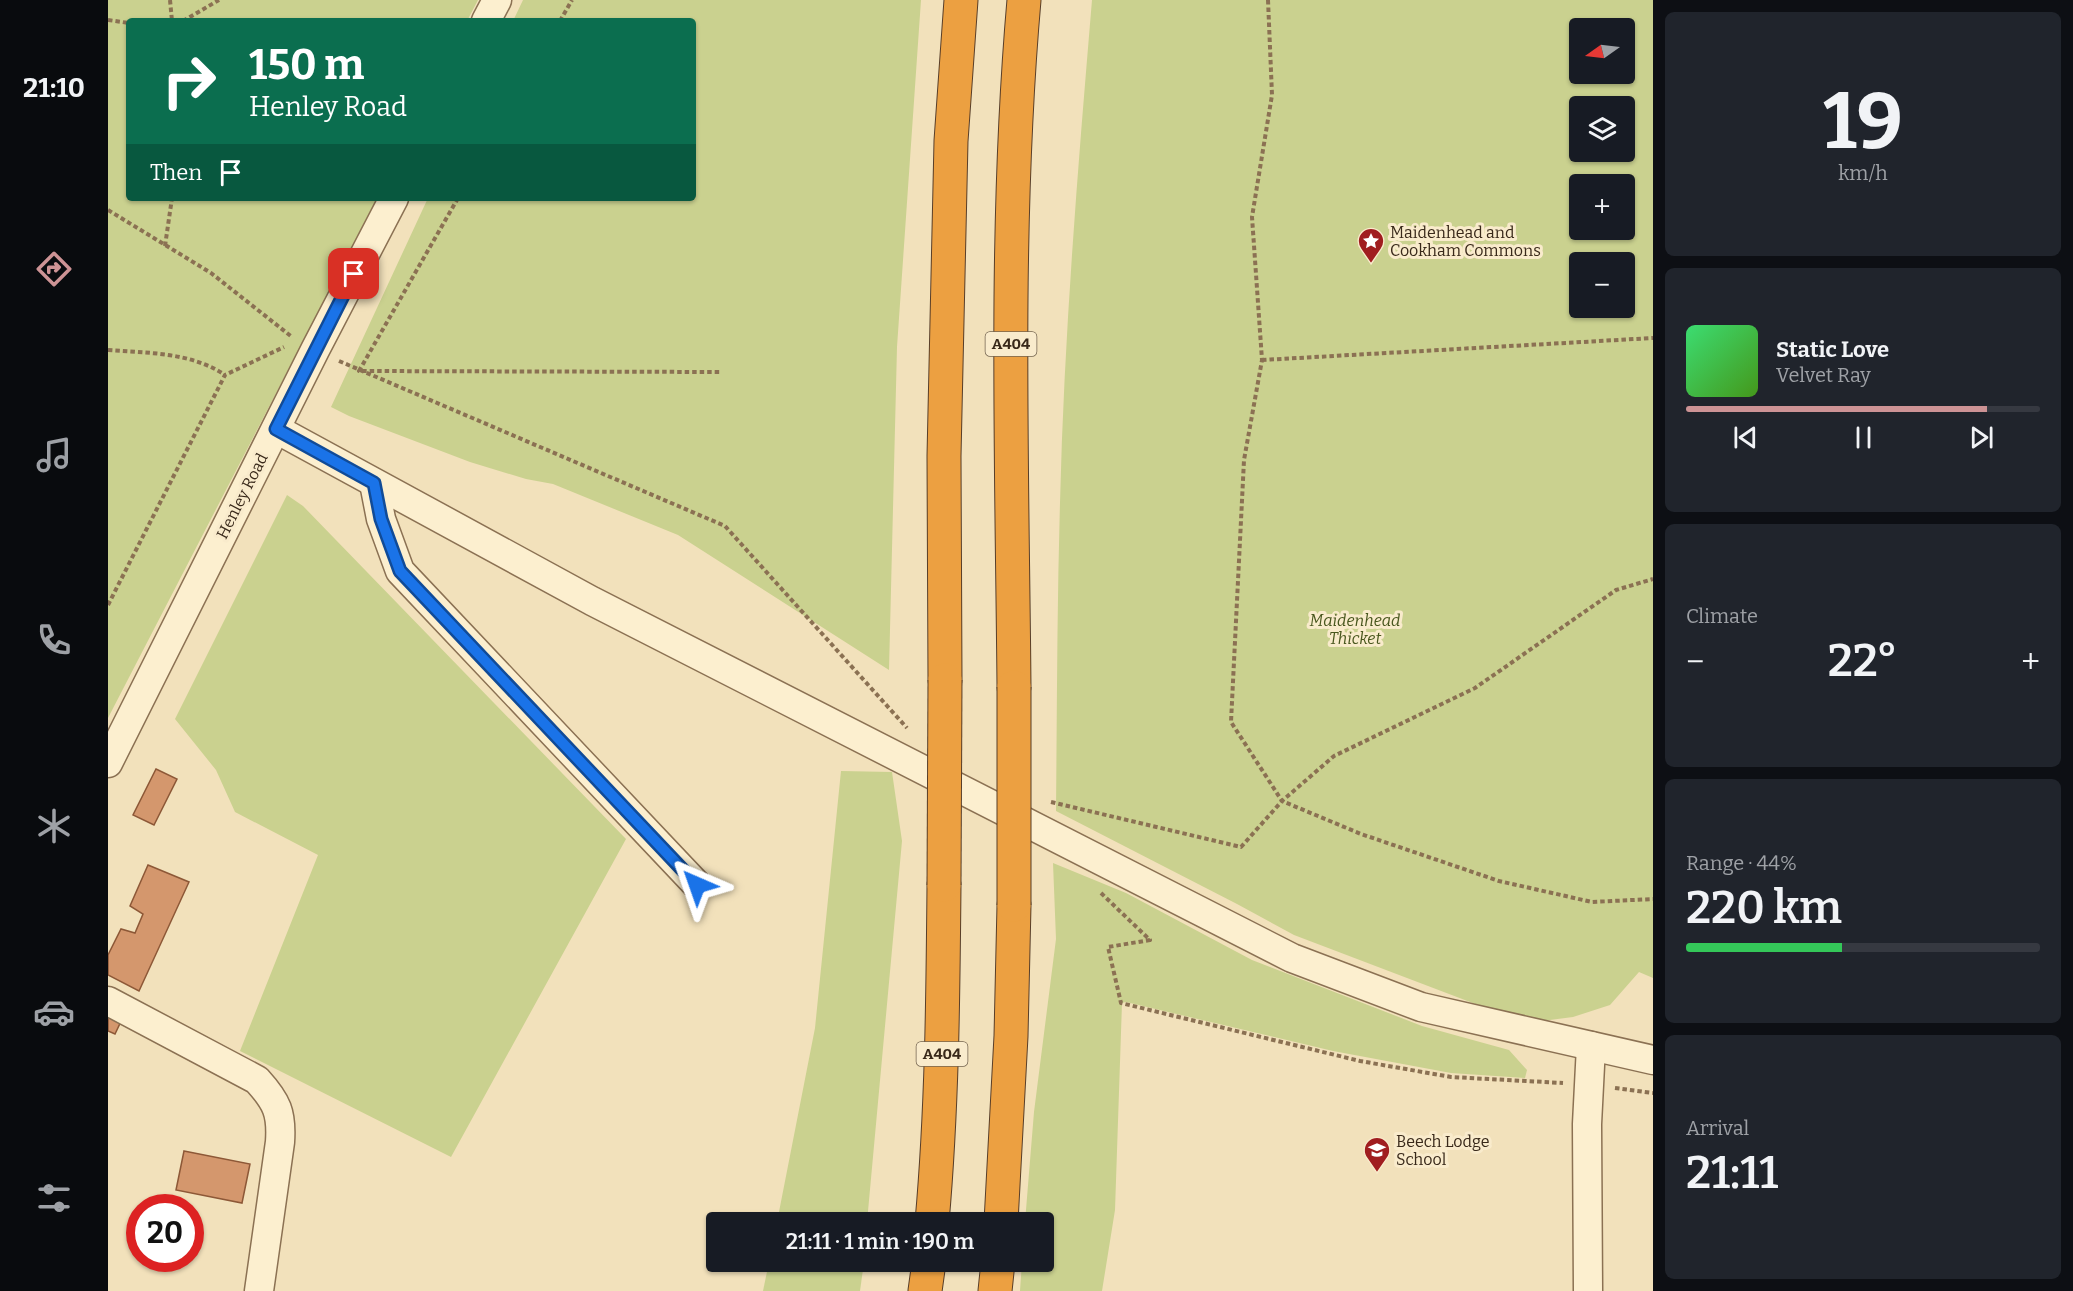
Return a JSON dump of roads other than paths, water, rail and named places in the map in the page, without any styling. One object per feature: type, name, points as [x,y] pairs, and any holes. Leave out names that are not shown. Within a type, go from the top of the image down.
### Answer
[{"type":"highway","name":"A404","points":[[933,1212],[938,1155],[943,1012],[944,456],[950,152],[961,0]]},
{"type":"highway","name":"A404","points":[[1002,1212],[1011,1036],[1014,905],[1011,322],[1014,179],[1024,0]]},
{"type":"highway","points":[[925,1291],[928,1272]]},
{"type":"highway","points":[[995,1291],[997,1272]]},
{"type":"street","points":[[488,18],[497,0]]},
{"type":"street","name":"Henley Road","points":[[108,763],[276,429],[306,345],[392,201]]},
{"type":"street","points":[[276,429],[592,601],[1292,958],[1421,1007],[1653,1060]]},
{"type":"street","points":[[374,483],[381,519],[400,571],[697,885]]},
{"type":"street","points":[[108,1001],[257,1080],[273,1097],[281,1120],[280,1142],[259,1291]]},
{"type":"street","points":[[1588,1291],[1587,1124],[1591,1046]]},
{"type":"place","name":"Maidenhead and Cookham Commons","points":[[1371,264]]},
{"type":"place","name":"Beech Lodge School","points":[[1377,1173]]},
{"type":"park label","name":"Maidenhead Thicket","points":[[1355,629]]}]
